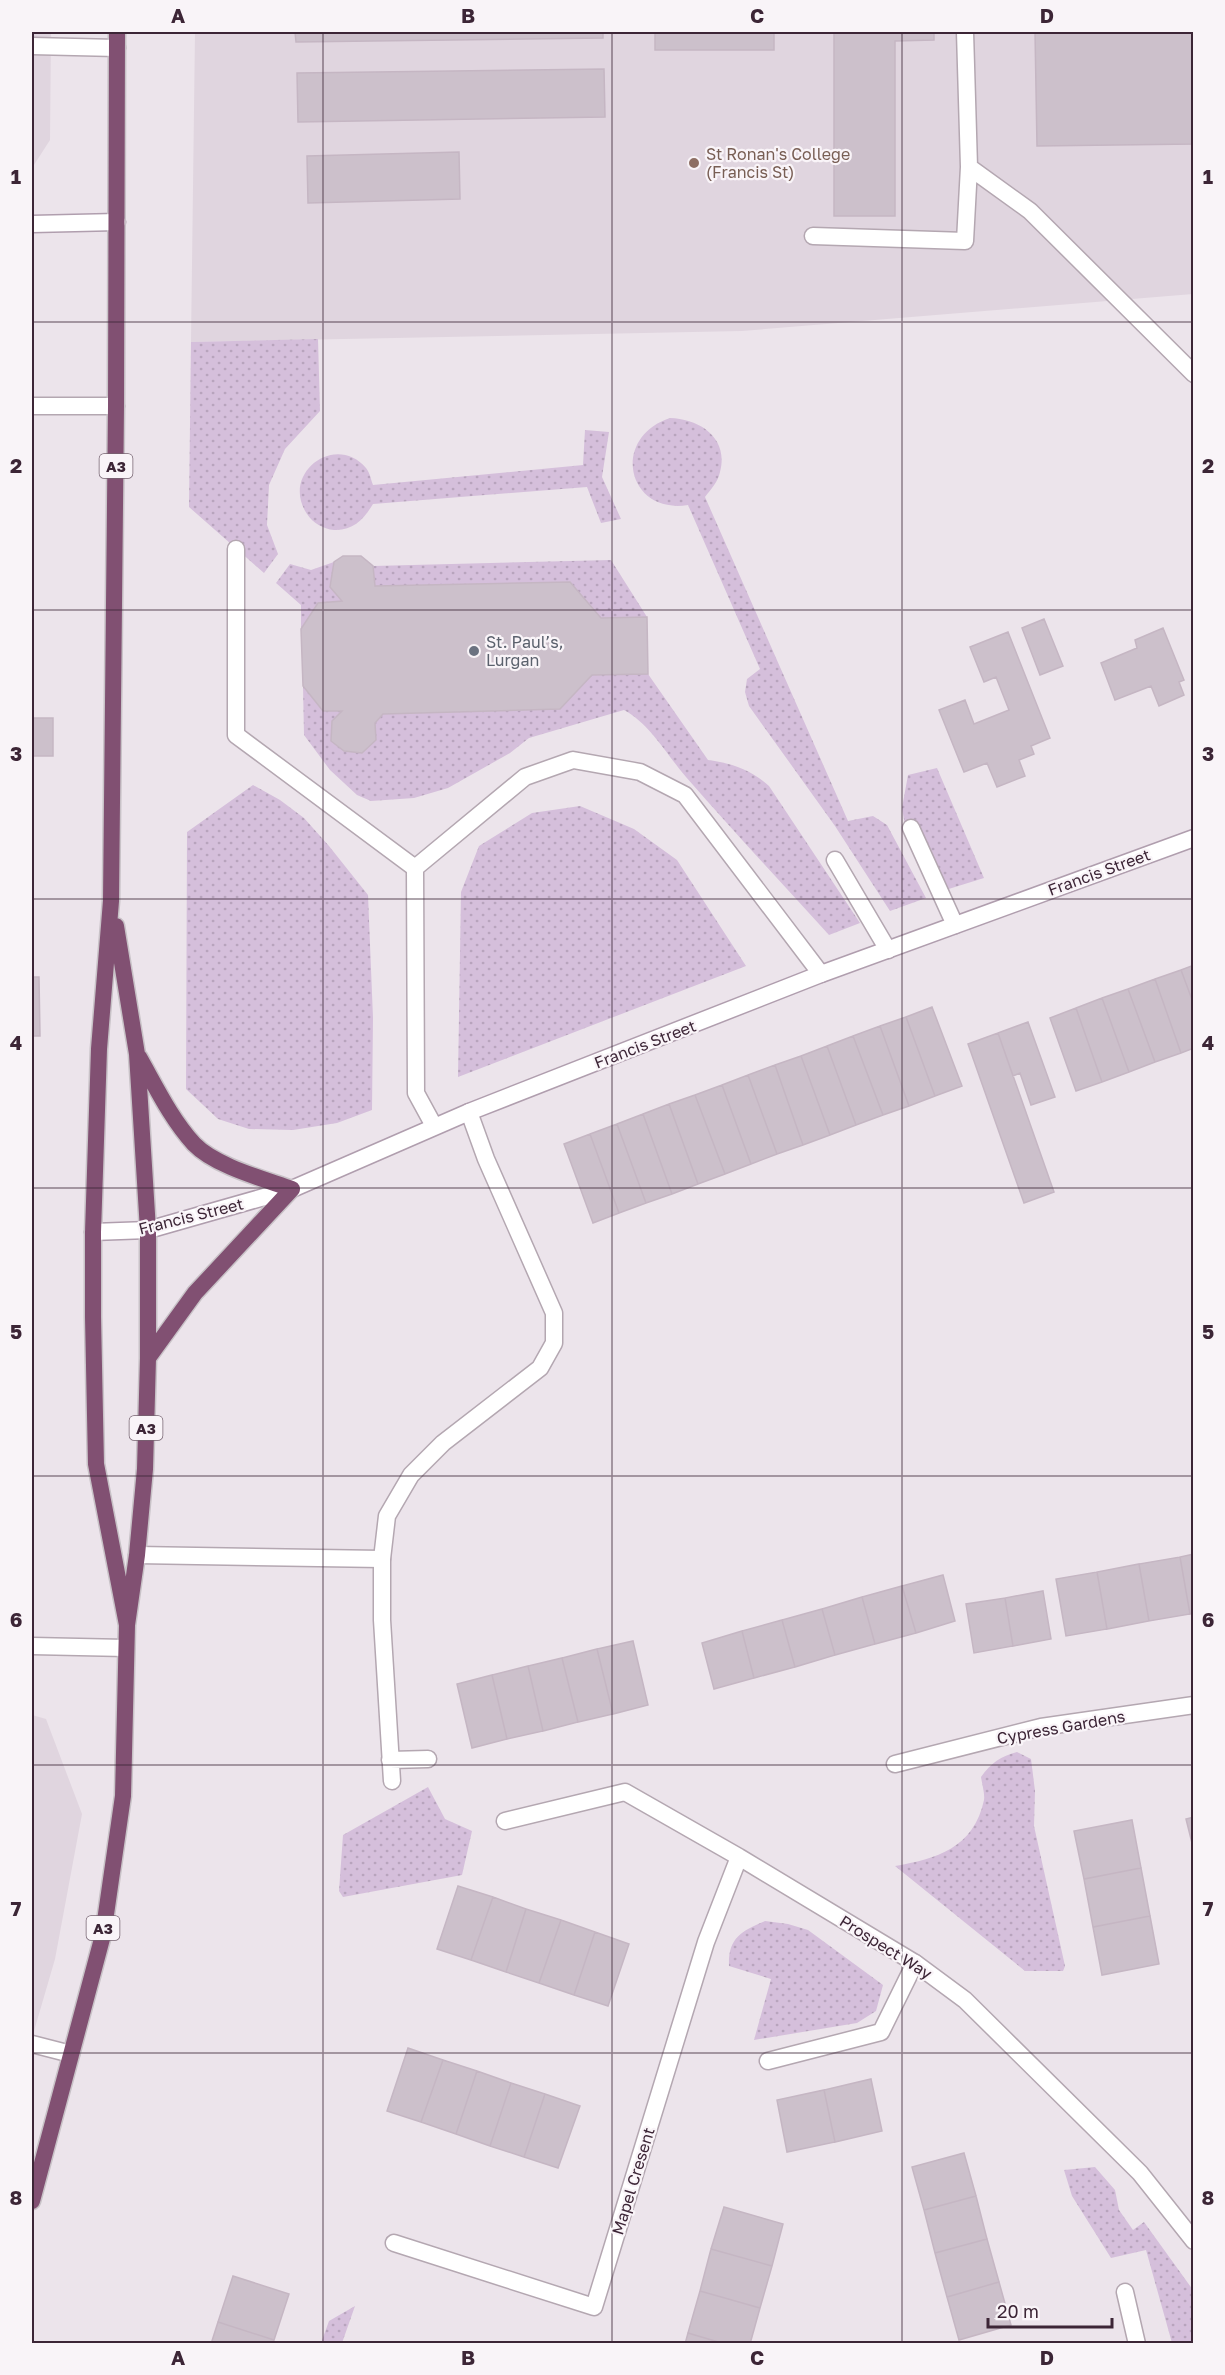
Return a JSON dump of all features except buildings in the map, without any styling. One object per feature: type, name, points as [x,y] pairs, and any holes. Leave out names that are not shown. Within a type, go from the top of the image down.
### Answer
[{"type":"highway","name":"A3","points":[[117,40],[111,902],[99,1049],[93,1232],[96,1464],[127,1625]]},
{"type":"highway","name":"A3","points":[[32,2201],[103,1935],[123,1796],[127,1625],[137,1555],[145,1469],[148,1230],[137,1054],[111,902]]},
{"type":"highway","points":[[137,1054],[169,1110],[196,1146],[233,1169],[292,1189],[195,1293],[148,1358]]},
{"type":"street","points":[[813,236],[965,241],[969,167],[965,32]]},
{"type":"street","points":[[32,46],[117,40]]},
{"type":"street","points":[[969,167],[1030,211],[1194,374]]},
{"type":"street","points":[[32,224],[117,222]]},
{"type":"street","points":[[32,406],[116,406]]},
{"type":"street","points":[[236,549],[236,735],[415,868]]},
{"type":"street","points":[[415,868],[525,777],[573,760],[640,772],[686,795],[821,974]]},
{"type":"street","points":[[911,828],[955,925]]},
{"type":"street","name":"Francis Street","points":[[93,1232],[148,1230],[292,1189],[434,1126],[821,974],[1194,838]]},
{"type":"street","points":[[836,860],[888,950]]},
{"type":"street","points":[[415,868],[416,1093],[434,1126]]},
{"type":"street","points":[[392,1781],[382,1620],[382,1559],[387,1516],[411,1475],[443,1443],[540,1368],[554,1343],[554,1313],[486,1159],[469,1112]]},
{"type":"street","points":[[137,1555],[382,1559]]},
{"type":"street","points":[[32,1646],[126,1648]]},
{"type":"street","name":"Cypress Gardens","points":[[895,1764],[1041,1727],[1194,1705]]},
{"type":"street","points":[[390,1760],[429,1759]]},
{"type":"street","name":"Prospect Way","points":[[505,1821],[625,1792],[739,1857],[915,1963],[964,2000],[1140,2173],[1194,2241]]},
{"type":"street","name":"Mapel Cresent","points":[[394,2243],[594,2307],[706,1942],[739,1857]]},
{"type":"street","points":[[768,2061],[881,2032],[915,1963]]},
{"type":"street","points":[[32,2044],[71,2054]]},
{"type":"street","points":[[1125,2292],[1137,2343]]},
{"type":"shaded area","points":[[32,32],[51,32],[50,140],[32,168]]},
{"type":"shaded area","name":"St Ronan's College (Francis St)","points":[[195,32],[1193,32],[1193,294],[742,331],[191,342]]},
{"type":"shaded area","points":[[318,339],[320,411],[285,449],[269,485],[267,525],[278,554],[264,573],[189,507],[191,342]]},
{"type":"shaded area","points":[[670,418],[692,422],[701,427],[710,433],[720,449],[722,460],[719,476],[705,497],[848,821],[873,816],[887,825],[926,898],[890,911],[835,826],[749,706],[745,692],[747,679],[760,669],[688,505],[667,505],[651,498],[640,487],[634,473],[633,457],[639,441],[651,428]]},
{"type":"shaded area","points":[[585,430],[609,432],[602,477],[621,519],[601,523],[587,487],[373,504],[357,523],[341,530],[326,528],[315,523],[307,514],[301,499],[300,485],[306,472],[327,456],[340,454],[353,458],[366,468],[373,485],[583,465]]},
{"type":"shaded area","points":[[611,560],[647,617],[601,618],[570,582],[375,586],[373,566]]},
{"type":"shaded area","points":[[334,562],[330,587],[342,601],[318,603],[301,629],[301,605],[276,583],[290,564],[311,570]]},
{"type":"shaded area","points":[[648,674],[708,760],[741,768],[769,786],[860,923],[829,935],[704,797],[642,723],[624,710],[529,738],[510,753],[448,788],[414,798],[371,801],[357,795],[330,770],[304,735],[303,686],[323,711],[342,711],[332,721],[331,741],[344,751],[362,753],[376,740],[375,723],[383,714],[560,709],[592,675]]},
{"type":"shaded area","points":[[937,768],[984,878],[939,892],[906,831],[902,808],[908,775]]},
{"type":"shaded area","points":[[253,785],[280,800],[304,818],[368,895],[373,1018],[372,1110],[337,1123],[293,1130],[249,1129],[218,1119],[186,1089],[187,832]]},
{"type":"shaded area","points":[[580,806],[634,829],[677,860],[746,966],[458,1077],[461,892],[479,846],[532,813]]},
{"type":"shaded area","points":[[32,1715],[46,1719],[82,1814],[55,1959],[32,2038]]},
{"type":"shaded area","points":[[1017,1752],[1031,1759],[1035,1791],[1034,1826],[1065,1966],[1063,1971],[1025,1971],[895,1866],[939,1855],[962,1840],[972,1830],[984,1800],[981,1777],[997,1761]]},
{"type":"shaded area","points":[[428,1787],[445,1819],[472,1831],[462,1875],[343,1897],[339,1891],[343,1835]]},
{"type":"shaded area","points":[[765,1921],[808,1930],[883,1985],[876,2011],[857,2023],[754,2040],[771,1979],[729,1966],[729,1956],[734,1942],[743,1932]]},
{"type":"shaded area","points":[[1095,2167],[1115,2190],[1119,2210],[1133,2230],[1144,2222],[1193,2290],[1193,2343],[1172,2343],[1146,2250],[1111,2258],[1072,2196],[1064,2170]]},
{"type":"shaded area","points":[[355,2306],[342,2343],[321,2343],[329,2321]]},
{"type":"place","name":"St Ronan's College (Francis St)","points":[[694,163]]},
{"type":"place","name":"St. Paul’s, Lurgan","points":[[474,651]]}]
